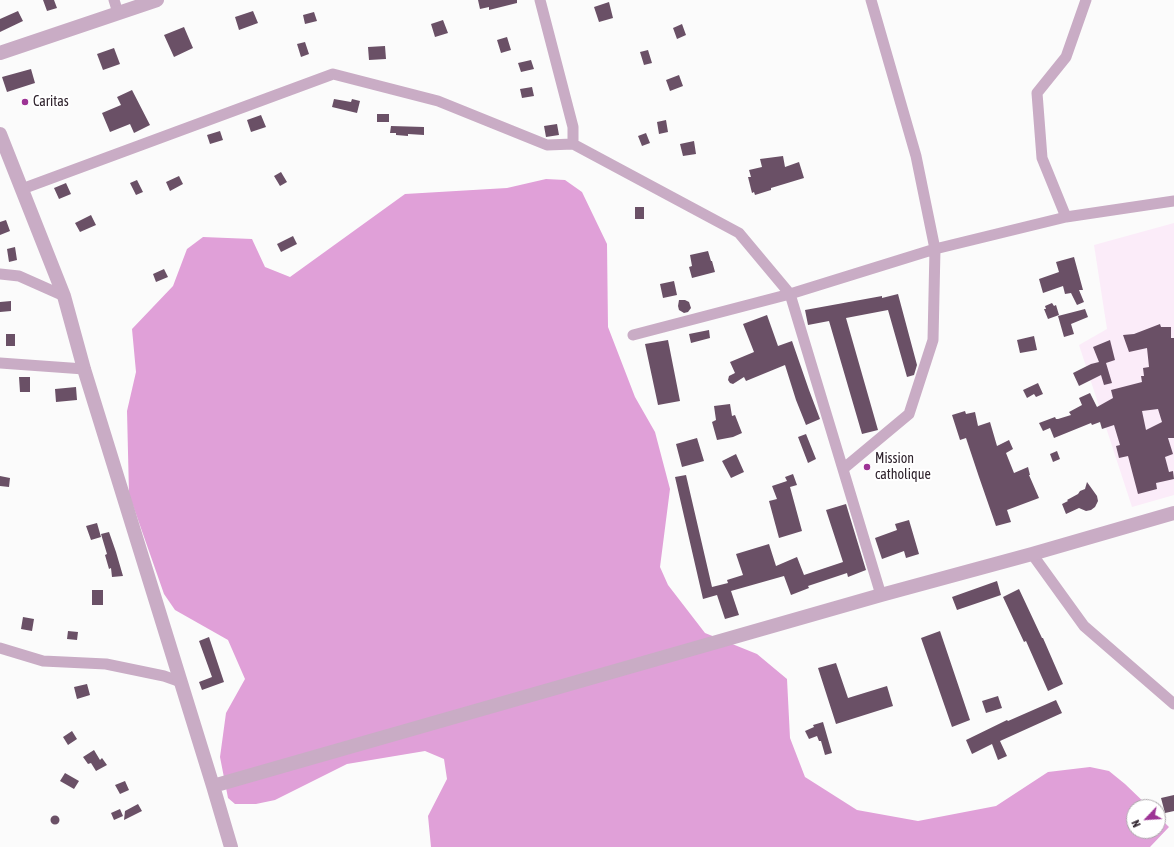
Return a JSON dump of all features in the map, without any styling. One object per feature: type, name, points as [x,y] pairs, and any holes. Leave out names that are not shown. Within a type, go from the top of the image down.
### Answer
[{"type":"street","points":[[0,53],[116,6],[157,0]]},
{"type":"street","points":[[540,0],[573,127],[573,144]]},
{"type":"street","points":[[843,469],[909,414],[933,340],[935,249],[916,156],[871,0]]},
{"type":"street","points":[[1066,217],[1042,158],[1037,93],[1066,57],[1086,0]]},
{"type":"street","points":[[22,189],[333,74],[438,102],[548,145],[573,144],[739,232],[790,294],[881,595]]},
{"type":"street","points":[[0,134],[3,154],[22,189],[64,296],[84,369],[231,847]]},
{"type":"street","points":[[633,335],[790,294],[935,249],[1066,217],[1174,201]]},
{"type":"street","points":[[0,274],[19,276],[64,296]]},
{"type":"street","points":[[0,363],[84,369]]},
{"type":"street","points":[[213,786],[1174,513]]},
{"type":"street","points":[[1032,554],[1084,626],[1174,704]]},
{"type":"street","points":[[0,648],[44,662],[106,664],[164,676],[181,682]]},
{"type":"shaded area","points":[[546,179],[565,180],[582,192],[607,244],[608,327],[635,397],[655,432],[670,489],[660,567],[668,585],[705,633],[757,654],[787,679],[790,738],[805,777],[857,810],[918,821],[996,806],[1048,772],[1090,767],[1109,771],[1141,799],[1126,799],[1126,839],[1158,839],[1150,847],[431,847],[428,816],[447,779],[444,759],[425,751],[347,764],[275,800],[256,804],[235,804],[228,798],[220,757],[226,713],[245,679],[228,640],[175,610],[164,594],[129,494],[127,411],[136,372],[132,329],[173,286],[187,249],[203,237],[252,239],[265,267],[290,277],[405,194],[507,188]]},
{"type":"shaded area","points":[[1174,223],[1174,495],[1132,507],[1079,345],[1107,329],[1094,245]]},
{"type":"building","points":[[43,0],[54,0],[57,8],[47,11]]},
{"type":"building","points":[[478,0],[517,0],[517,3],[489,10],[489,7],[480,9]]},
{"type":"building","points":[[609,2],[613,18],[599,22],[594,7]]},
{"type":"building","points":[[18,11],[23,21],[0,32],[0,19]]},
{"type":"building","points":[[253,11],[258,23],[239,30],[235,17]]},
{"type":"building","points":[[314,12],[317,21],[305,24],[303,15]]},
{"type":"building","points":[[443,20],[448,33],[435,37],[431,24]]},
{"type":"building","points":[[682,24],[686,35],[677,39],[673,28]]},
{"type":"building","points":[[184,27],[193,48],[174,57],[164,35]]},
{"type":"building","points":[[507,37],[511,50],[501,53],[497,40]]},
{"type":"building","points":[[305,42],[309,54],[301,57],[297,44]]},
{"type":"building","points":[[385,46],[386,59],[369,60],[368,47]]},
{"type":"building","points":[[114,48],[120,64],[103,70],[97,54]]},
{"type":"building","points":[[648,50],[652,63],[644,65],[640,52]]},
{"type":"building","points":[[531,60],[534,69],[521,72],[518,63]]},
{"type":"building","points":[[31,69],[35,83],[7,92],[2,77]]},
{"type":"building","points":[[679,75],[683,86],[670,91],[666,80]]},
{"type":"building","points":[[532,87],[534,96],[522,98],[520,89]]},
{"type":"building","points":[[132,90],[150,125],[134,133],[130,124],[110,132],[102,113],[121,105],[117,97]]},
{"type":"building","points":[[334,99],[351,102],[352,99],[360,101],[357,113],[332,107]]},
{"type":"building","points":[[377,114],[389,114],[389,122],[377,122]]},
{"type":"building","points":[[261,115],[266,127],[251,132],[247,120]]},
{"type":"building","points":[[666,120],[668,132],[659,134],[657,122]]},
{"type":"building","points":[[557,124],[559,135],[546,137],[544,126]]},
{"type":"building","points":[[391,126],[424,127],[424,135],[396,135],[396,133],[390,133]]},
{"type":"building","points":[[220,131],[223,140],[210,144],[207,135]]},
{"type":"building","points":[[646,133],[650,143],[642,146],[638,136]]},
{"type":"building","points":[[694,141],[696,154],[683,156],[680,144]]},
{"type":"building","points":[[783,156],[785,167],[799,162],[804,178],[771,188],[771,190],[755,195],[754,192],[752,193],[748,177],[751,177],[749,170],[762,167],[760,159]]},
{"type":"building","points":[[281,172],[287,182],[280,186],[274,176]]},
{"type":"building","points":[[179,176],[183,184],[170,191],[166,182]]},
{"type":"building","points":[[137,180],[143,192],[136,195],[130,183]]},
{"type":"building","points":[[66,183],[71,194],[59,199],[54,188]]},
{"type":"building","points":[[635,207],[644,207],[644,219],[635,219]]},
{"type":"building","points":[[91,215],[96,225],[80,232],[75,223]]},
{"type":"building","points":[[6,220],[10,231],[0,235],[0,222]]},
{"type":"building","points":[[293,236],[297,244],[281,252],[277,244]]},
{"type":"building","points":[[15,247],[17,260],[9,262],[7,249]]},
{"type":"building","points":[[708,251],[715,272],[692,278],[689,267],[692,266],[690,255]]},
{"type":"building","points":[[1074,257],[1083,290],[1079,290],[1084,302],[1077,305],[1071,293],[1065,294],[1063,286],[1043,293],[1039,279],[1059,272],[1056,262]]},
{"type":"building","points":[[164,269],[168,277],[156,282],[153,274]]},
{"type":"building","points":[[674,281],[677,295],[663,298],[660,284]]},
{"type":"building","points":[[898,294],[917,365],[914,375],[907,377],[888,310],[846,318],[878,430],[862,434],[829,321],[808,325],[805,310],[882,296],[882,298]]},
{"type":"building","points":[[679,300],[689,302],[691,308],[688,312],[684,313],[679,310]]},
{"type":"building","points":[[11,301],[11,311],[0,312],[0,302]]},
{"type":"building","points":[[1052,303],[1054,306],[1056,305],[1059,315],[1048,319],[1044,309],[1046,309],[1045,306]]},
{"type":"building","points":[[1085,309],[1088,317],[1071,324],[1074,334],[1064,337],[1058,316]]},
{"type":"building","points":[[767,315],[778,346],[792,341],[820,419],[806,425],[785,365],[746,381],[744,377],[733,384],[728,380],[729,376],[735,373],[730,362],[754,352],[743,324]]},
{"type":"building","points":[[1160,324],[1161,327],[1171,327],[1171,338],[1174,338],[1174,438],[1168,438],[1173,454],[1165,457],[1169,472],[1173,471],[1174,479],[1156,483],[1157,489],[1138,494],[1128,456],[1119,458],[1116,446],[1120,445],[1114,425],[1102,429],[1100,422],[1092,425],[1091,423],[1054,438],[1050,428],[1043,431],[1039,423],[1055,417],[1058,419],[1071,415],[1069,412],[1082,405],[1079,398],[1090,393],[1097,407],[1113,398],[1111,390],[1142,382],[1141,376],[1144,376],[1143,368],[1149,367],[1147,348],[1129,352],[1123,335],[1134,334]],"holes":[[[1158,409],[1162,422],[1146,430],[1142,411]]]},
{"type":"building","points":[[709,330],[710,338],[691,343],[689,334]]},
{"type":"building","points":[[6,334],[15,334],[15,346],[6,346]]},
{"type":"building","points":[[1034,336],[1037,350],[1020,353],[1017,340]]},
{"type":"building","points":[[668,340],[680,401],[658,405],[645,344]]},
{"type":"building","points":[[1110,340],[1115,360],[1106,363],[1112,383],[1104,385],[1101,375],[1079,386],[1073,373],[1091,364],[1099,362],[1093,347]]},
{"type":"building","points":[[19,377],[30,377],[30,392],[20,392]]},
{"type":"building","points":[[1038,383],[1043,394],[1036,397],[1034,394],[1027,398],[1023,390]]},
{"type":"building","points":[[76,387],[77,400],[56,402],[55,389]]},
{"type":"building","points":[[730,404],[732,416],[735,415],[742,433],[733,437],[717,440],[712,422],[716,420],[714,406]]},
{"type":"building","points":[[965,411],[966,414],[975,412],[978,426],[990,422],[997,446],[1009,440],[1013,449],[1006,453],[1014,473],[1028,467],[1029,475],[1039,498],[1007,510],[1011,522],[996,526],[966,438],[960,440],[952,415]]},
{"type":"building","points":[[806,434],[816,459],[808,463],[798,437]]},
{"type":"building","points":[[697,438],[704,461],[682,467],[676,444]]},
{"type":"building","points":[[1057,451],[1060,459],[1053,462],[1050,454]]},
{"type":"building","points":[[736,454],[744,472],[731,478],[722,461]]},
{"type":"building","points":[[793,474],[797,485],[790,487],[802,531],[779,538],[769,501],[777,499],[772,486],[787,481],[785,477]]},
{"type":"building","points":[[686,475],[712,587],[728,583],[727,580],[743,575],[736,554],[769,544],[776,566],[797,557],[804,575],[843,562],[826,510],[846,504],[866,570],[848,577],[847,573],[808,586],[809,588],[791,595],[784,576],[731,591],[739,615],[725,619],[717,595],[703,599],[675,477]]},
{"type":"building","points":[[0,476],[10,478],[9,487],[0,486]]},
{"type":"building","points":[[1087,482],[1097,496],[1098,501],[1095,507],[1086,511],[1079,508],[1066,514],[1062,504],[1085,489]]},
{"type":"building","points":[[909,520],[919,554],[906,558],[904,551],[882,559],[875,538],[897,530],[895,524]]},
{"type":"building","points":[[97,523],[101,537],[91,540],[86,526]]},
{"type":"building","points":[[109,532],[123,576],[112,577],[111,568],[109,569],[105,555],[107,554],[101,534]]},
{"type":"building","points":[[997,581],[1001,595],[957,610],[952,597]]},
{"type":"building","points":[[1019,589],[1063,684],[1048,691],[1026,641],[1024,642],[1003,597]]},
{"type":"building","points":[[92,590],[103,590],[103,605],[92,605]]},
{"type":"building","points":[[23,617],[34,619],[32,631],[21,629]]},
{"type":"building","points":[[68,631],[78,632],[77,640],[67,639]]},
{"type":"building","points":[[940,631],[970,720],[952,727],[921,638]]},
{"type":"building","points":[[209,637],[224,682],[202,690],[199,682],[212,677],[199,641]]},
{"type":"building","points":[[836,663],[848,698],[887,686],[893,706],[836,724],[818,668]]},
{"type":"building","points":[[87,684],[90,695],[77,699],[74,687]]},
{"type":"building","points":[[998,696],[1002,708],[986,713],[982,701]]},
{"type":"building","points":[[1056,700],[1062,713],[1000,741],[1007,756],[998,760],[992,744],[972,754],[966,740],[1007,720],[1008,721]]},
{"type":"building","points":[[823,722],[832,753],[825,755],[821,741],[819,741],[817,736],[809,739],[805,731],[814,727],[813,725]]},
{"type":"building","points":[[72,731],[77,739],[68,745],[63,737]]},
{"type":"building","points":[[94,750],[100,760],[102,758],[107,765],[96,771],[91,763],[88,764],[83,757]]},
{"type":"building","points":[[65,773],[79,781],[74,789],[60,781]]},
{"type":"building","points":[[125,781],[129,790],[120,794],[115,785]]},
{"type":"building","points":[[1174,795],[1174,811],[1166,813],[1166,799],[1161,798]]},
{"type":"building","points":[[138,804],[142,811],[124,820],[125,811]]},
{"type":"building","points":[[120,809],[123,816],[114,820],[111,813]]},
{"type":"building","points":[[53,816],[57,816],[59,820],[57,824],[53,824],[51,822],[51,818]]},
{"type":"place","name":"Caritas","points":[[25,102]]},
{"type":"place","name":"Mission catholique","points":[[867,467]]}]
